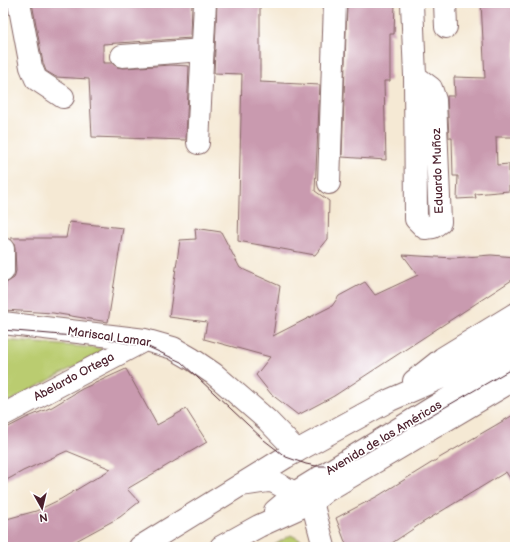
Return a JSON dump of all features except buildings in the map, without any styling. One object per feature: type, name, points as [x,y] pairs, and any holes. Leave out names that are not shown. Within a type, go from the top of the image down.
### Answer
[{"type":"street","points":[[19,3],[31,68],[36,79],[63,97]]},
{"type":"street","points":[[198,143],[205,3]]},
{"type":"street","points":[[329,183],[335,3]]},
{"type":"street","name":"Eduardo Muñoz","points":[[412,3],[415,76],[416,219],[425,228],[433,227],[440,222],[435,100],[430,88],[415,76]]},
{"type":"street","points":[[445,3],[446,27]]},
{"type":"street","points":[[122,56],[203,50]]},
{"type":"street","points":[[3,249],[3,271]]},
{"type":"street","name":"Avenida de las Américas","points":[[390,400],[443,358],[515,314]]},
{"type":"street","name":"Mariscal Lamar","points":[[3,323],[145,340],[173,348],[214,374],[267,420],[297,451]]},
{"type":"street","name":"Avenida de las Américas","points":[[140,547],[297,451],[390,400],[461,369],[515,337]]},
{"type":"street","name":"Abelardo Ortega","points":[[3,415],[145,340]]},
{"type":"street","name":"Avenida de las Américas","points":[[304,497],[312,495],[321,482],[340,464],[515,359]]},
{"type":"street","name":"Avenida de las Américas","points":[[221,547],[304,497],[326,491],[509,386]]},
{"type":"street","points":[[241,485],[274,482],[304,497],[324,547]]},
{"type":"green space","points":[[3,340],[107,349],[3,405]]},
{"type":"green space","points":[[291,535],[304,542],[306,547],[271,547]]},
{"type":"tram line","points":[[3,330],[108,339],[137,345],[142,344],[181,362],[264,440],[286,457],[316,466],[340,464],[362,455],[515,367]]}]
